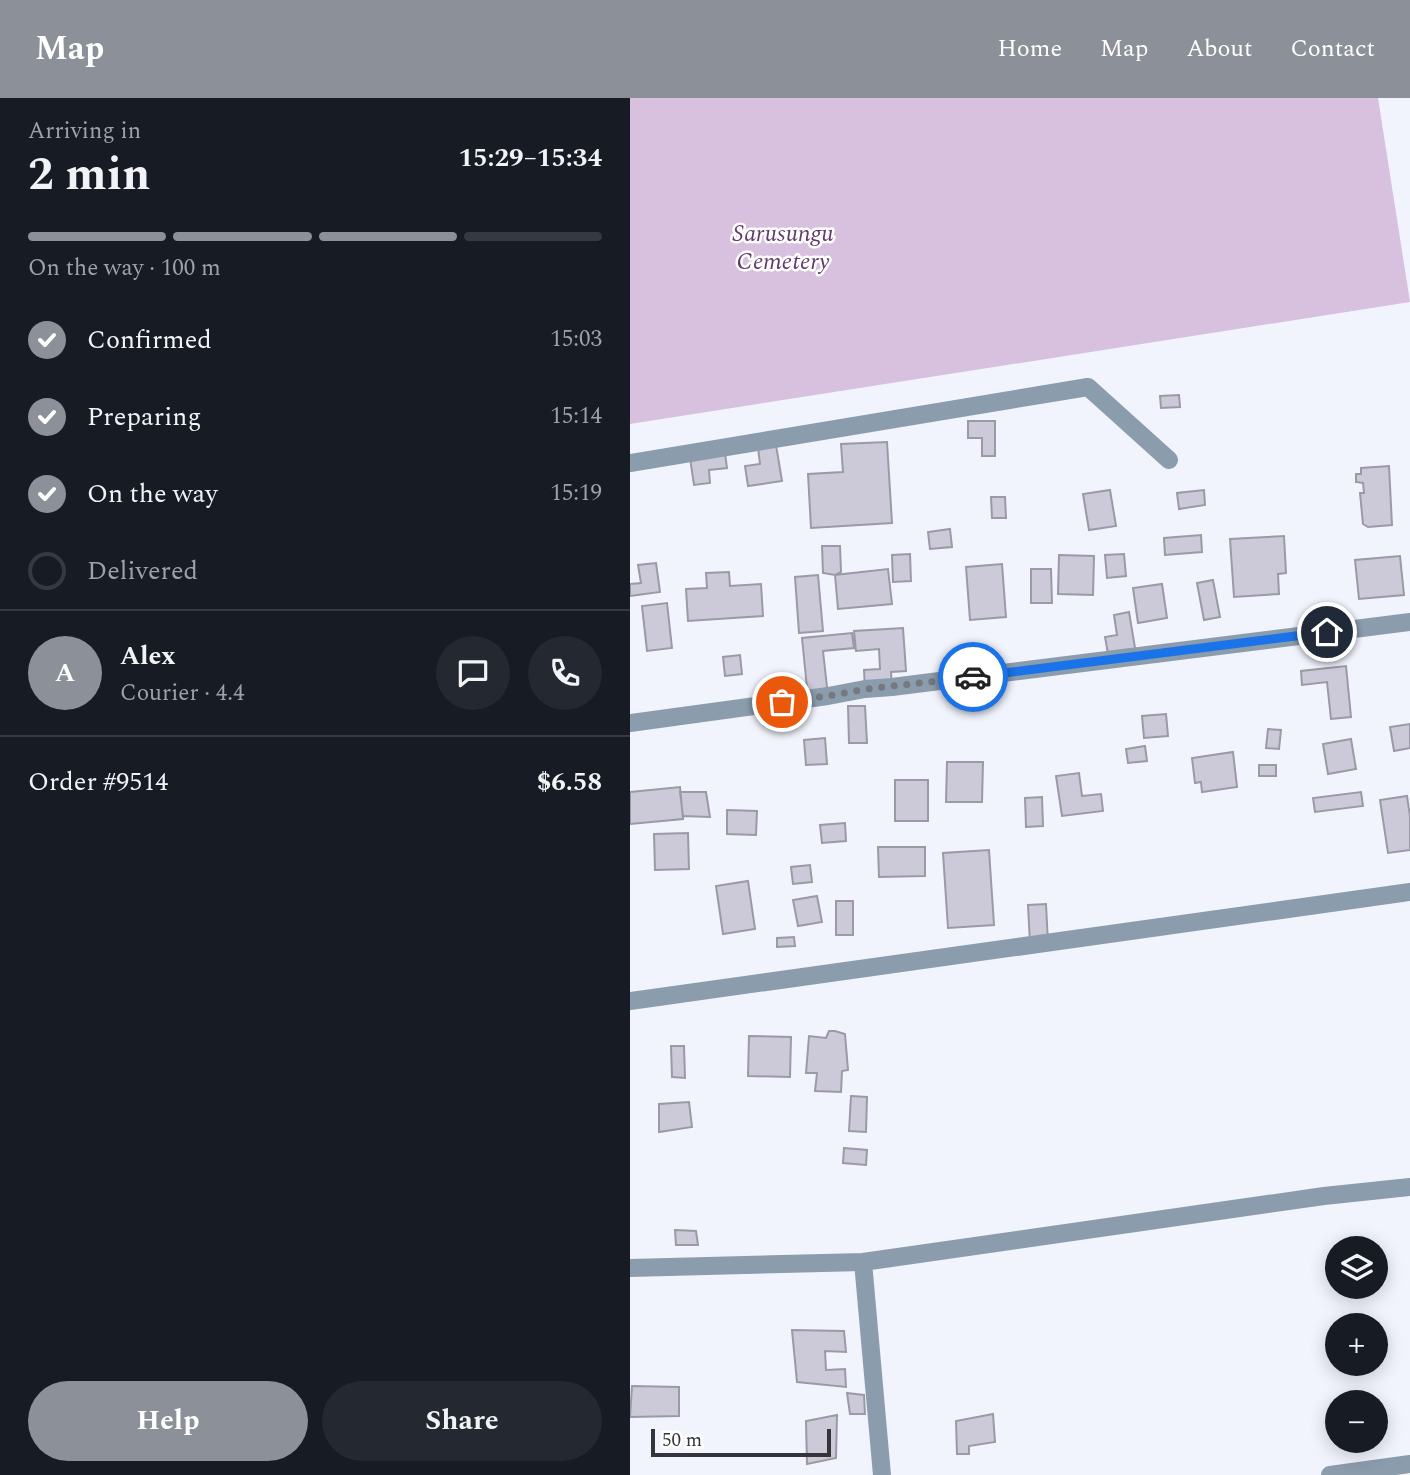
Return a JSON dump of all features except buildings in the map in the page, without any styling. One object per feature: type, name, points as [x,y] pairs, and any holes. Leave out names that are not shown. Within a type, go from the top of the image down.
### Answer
[{"type":"street","points":[[630,463],[1088,387],[1168,460]]},
{"type":"street","points":[[630,723],[866,689],[1410,622]]},
{"type":"street","points":[[630,1001],[1410,892]]},
{"type":"street","points":[[630,1268],[863,1262],[1324,1196],[1410,1187]]},
{"type":"street","points":[[863,1262],[882,1475]]},
{"type":"street","points":[[1330,1475],[1410,1464]]},
{"type":"green space","name":"Sarusungu Cemetery","points":[[630,98],[1378,98],[1410,302],[630,424]]},
{"type":"way so far","points":[[782,702],[973,677]]},
{"type":"route","points":[[973,677],[1327,632]]}]
